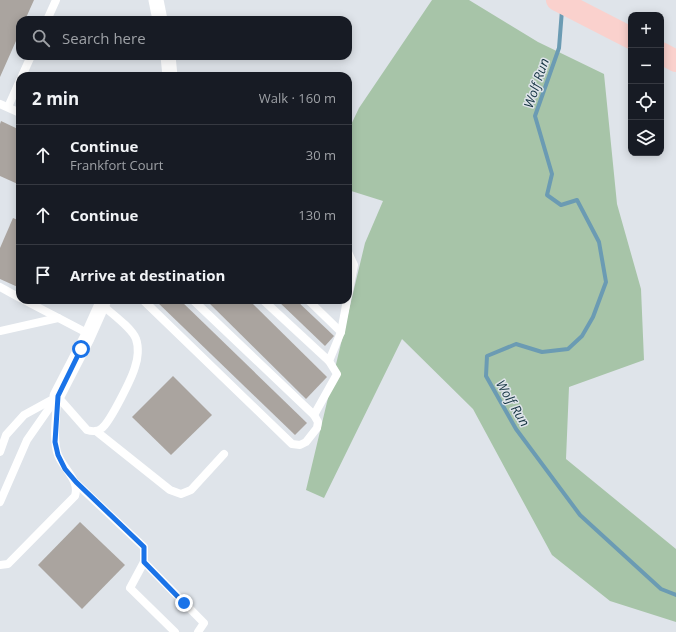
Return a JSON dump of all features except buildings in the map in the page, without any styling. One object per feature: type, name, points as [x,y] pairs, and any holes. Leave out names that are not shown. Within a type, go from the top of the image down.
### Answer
[{"type":"main road","points":[[556,0],[628,36]]},
{"type":"main road","points":[[664,55],[676,61]]},
{"type":"street","points":[[156,0],[159,16]]},
{"type":"street","points":[[168,60],[170,72]]},
{"type":"street","points":[[58,396],[102,304]]},
{"type":"lane","points":[[49,16],[56,0]]},
{"type":"lane","points":[[24,72],[29,60]]},
{"type":"lane","points":[[16,86],[4,106],[16,111]]},
{"type":"lane","points":[[352,261],[354,265],[352,275]]},
{"type":"lane","points":[[0,287],[16,296]]},
{"type":"lane","points":[[32,304],[89,334]]},
{"type":"lane","points":[[96,431],[107,423],[117,405],[135,366],[138,347],[136,338],[105,304]]},
{"type":"lane","points":[[147,304],[292,444],[300,445],[306,442],[317,428],[318,422],[314,415],[197,304]]},
{"type":"lane","points":[[267,304],[328,361],[337,374],[314,415]]},
{"type":"lane","points":[[312,304],[341,332]]},
{"type":"lane","points":[[328,361],[341,332],[346,304]]},
{"type":"lane","points":[[0,331],[58,318]]},
{"type":"lane","points":[[58,396],[87,430],[96,431],[170,490],[181,494],[191,490],[224,454]]},
{"type":"lane","points":[[0,452],[6,435],[24,415],[58,396]]},
{"type":"lane","points":[[58,396],[55,442],[58,455],[65,469],[76,482],[144,547],[144,562],[130,588],[175,632]]},
{"type":"lane","points":[[0,502],[27,440],[58,396]]},
{"type":"lane","points":[[0,565],[8,564],[75,496],[77,489],[76,482]]},
{"type":"lane","points":[[144,562],[204,623],[198,632]]},
{"type":"green space","points":[[432,0],[469,0],[538,42],[604,74],[617,204],[641,289],[644,360],[569,387],[566,459],[676,549],[676,622],[610,601],[552,555],[473,409],[402,339],[324,498],[306,490],[350,304],[352,304],[352,297],[365,243],[383,201],[352,191],[352,123],[359,108]]},
{"type":"waterway","name":"Wolf Run","points":[[562,10],[559,48],[535,116],[552,174],[547,195],[561,205],[577,200],[599,242],[606,282],[593,317],[582,336],[568,349],[542,352],[516,344],[487,356],[486,376],[516,429],[580,515],[661,589],[676,595]]},
{"type":"route","points":[[81,349],[58,396],[55,442],[58,455],[65,469],[76,482],[144,547],[144,562],[184,603]]}]
